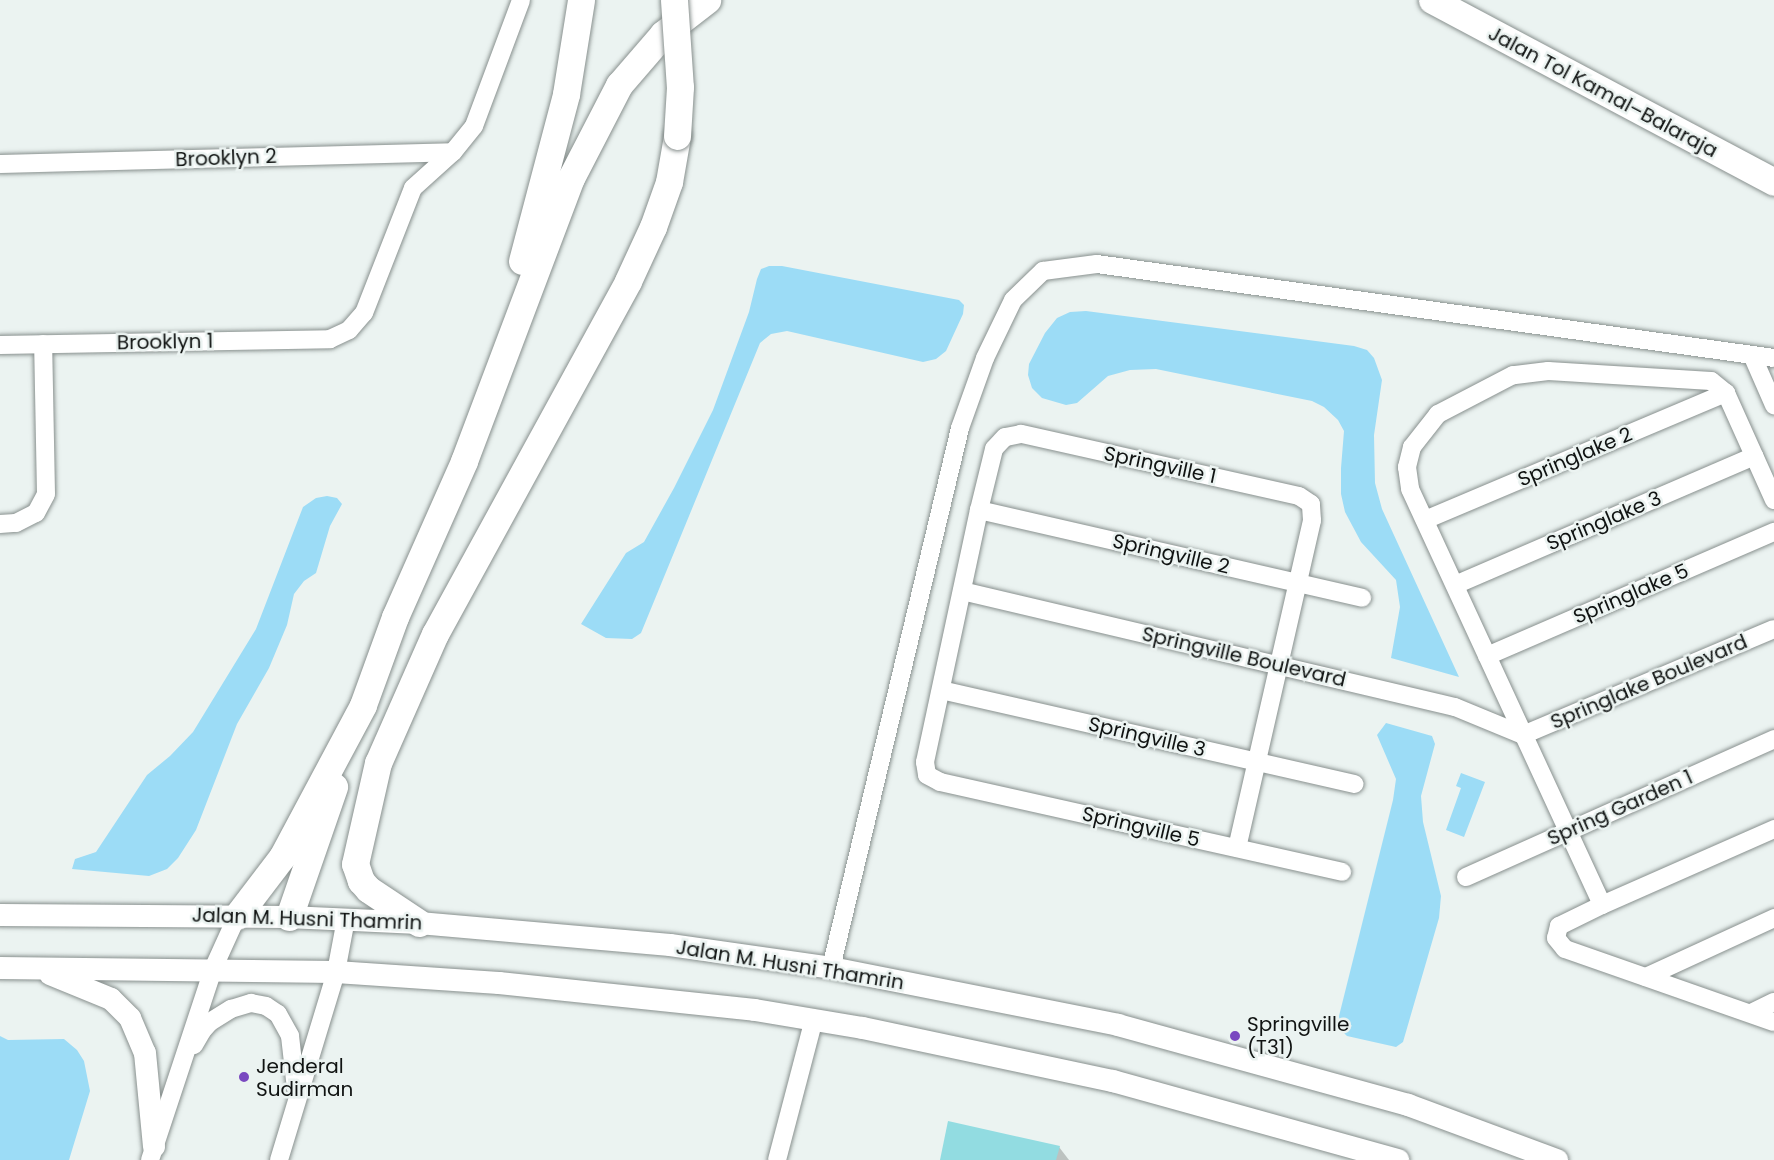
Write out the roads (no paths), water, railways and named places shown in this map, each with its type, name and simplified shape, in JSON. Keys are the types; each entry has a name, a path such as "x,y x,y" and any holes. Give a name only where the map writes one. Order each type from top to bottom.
{"highway":[{"path":"464,461 548,169 574,52 581,0"},
{"path":"419,923 368,889 361,881 355,864 359,837 378,763 407,691 435,634 628,281 653,227 669,182 677,136 680,87 674,0"},
{"path":"289,916 395,617 464,461 571,178 619,85 663,34 707,0"},
{"name":"Jalan Tol Kamal–Balaraja","path":"1432,0 1774,182"},
{"path":"237,916 282,857 363,705"}],"main road":[{"name":"Jalan M. Husni Thamrin","path":"0,915 289,916 419,923 670,945 831,968 1118,1025 1408,1105 1557,1160"},
{"path":"0,968 336,972 629,995 814,1019 1113,1082 1398,1160"},
{"path":"32,968 98,992 122,1007 130,1018 145,1053 152,1154"}],"street":[{"path":"453,152 474,126 521,0"},
{"name":"Brooklyn 2","path":"0,164 453,152"},
{"name":"Brooklyn 1","path":"0,345 330,339 349,330 364,313 413,188 453,152"},
{"path":"831,968 960,428 985,358 1013,300 1043,271 1097,264 1774,358"},
{"path":"0,524 16,523 36,513 46,494 43,344"},
{"path":"1752,355 1774,405"},
{"path":"1602,905 1410,489 1407,467 1412,447 1438,414 1513,375 1548,371 1711,381 1726,393 1774,500"},
{"name":"Springlake 2","path":"1425,520 1726,393"},
{"name":"Springville 1","path":"979,510 994,449 1005,437 1021,434 1299,496 1311,504 1312,520 1298,583"},
{"name":"Springlake 3","path":"1455,585 1754,456"},
{"path":"940,690 979,510"},
{"name":"Springville 2","path":"979,510 1362,598"},
{"name":"Springlake 5","path":"1487,656 1774,532"},
{"path":"1237,848 1298,583"},
{"name":"Springville Boulevard","path":"962,591 1455,707 1523,735"},
{"name":"Springlake Boulevard","path":"1523,735 1774,629"},
{"name":"Springville 3","path":"940,690 1354,784"},
{"name":"Springville 5","path":"940,690 925,762 927,776 940,782 1342,872"},
{"name":"Spring Garden 1","path":"1466,878 1774,739"},
{"path":"1774,829 1559,926 1556,938 1565,949 1774,1022"},
{"path":"152,1154 213,969 237,916"},
{"path":"1646,977 1774,918"},
{"path":"279,1160 336,972 346,919"},
{"path":"1750,1013 1774,1002"},
{"path":"174,1084 202,1031 210,1022 231,1009 259,1004 278,1014 290,1035 295,1066 296,1108"},
{"path":"777,1160 814,1019"}],"water":[{"path":"769,266 782,266 959,300 964,305 963,314 946,351 936,359 923,362 787,331 771,334 760,343 641,633 632,639 606,638 581,624 626,553 644,542 674,488 713,410 749,312 761,269"},
{"path":"1086,311 1354,346 1367,350 1374,358 1382,380 1374,435 1375,483 1382,509 1459,677 1391,658 1400,607 1396,580 1361,542 1345,512 1341,494 1344,431 1338,420 1324,407 1312,401 1156,369 1130,370 1108,376 1077,403 1066,405 1042,398 1032,388 1028,375 1029,364 1045,333 1057,318 1070,312"},
{"path":"327,496 337,498 342,504 330,526 316,573 304,581 294,594 287,625 269,668 237,724 196,830 178,858 167,869 149,876 72,869 75,859 96,852 147,775 170,756 193,732 256,629 303,507 316,498"},
{"path":"1386,723 1432,736 1435,744 1421,796 1423,822 1441,896 1439,918 1403,1042 1396,1047 1347,1036 1340,1029 1339,1016 1393,800 1396,779 1377,735"},
{"path":"1461,773 1485,782 1464,837 1446,830 1461,788 1456,786"},
{"path":"0,1036 8,1040 64,1039 77,1050 84,1061 90,1091 69,1160 0,1160"}],"place":[{"name":"Springville (T31)","path":"1235,1036"},
{"name":"Jenderal Sudirman","path":"244,1077"}]}
